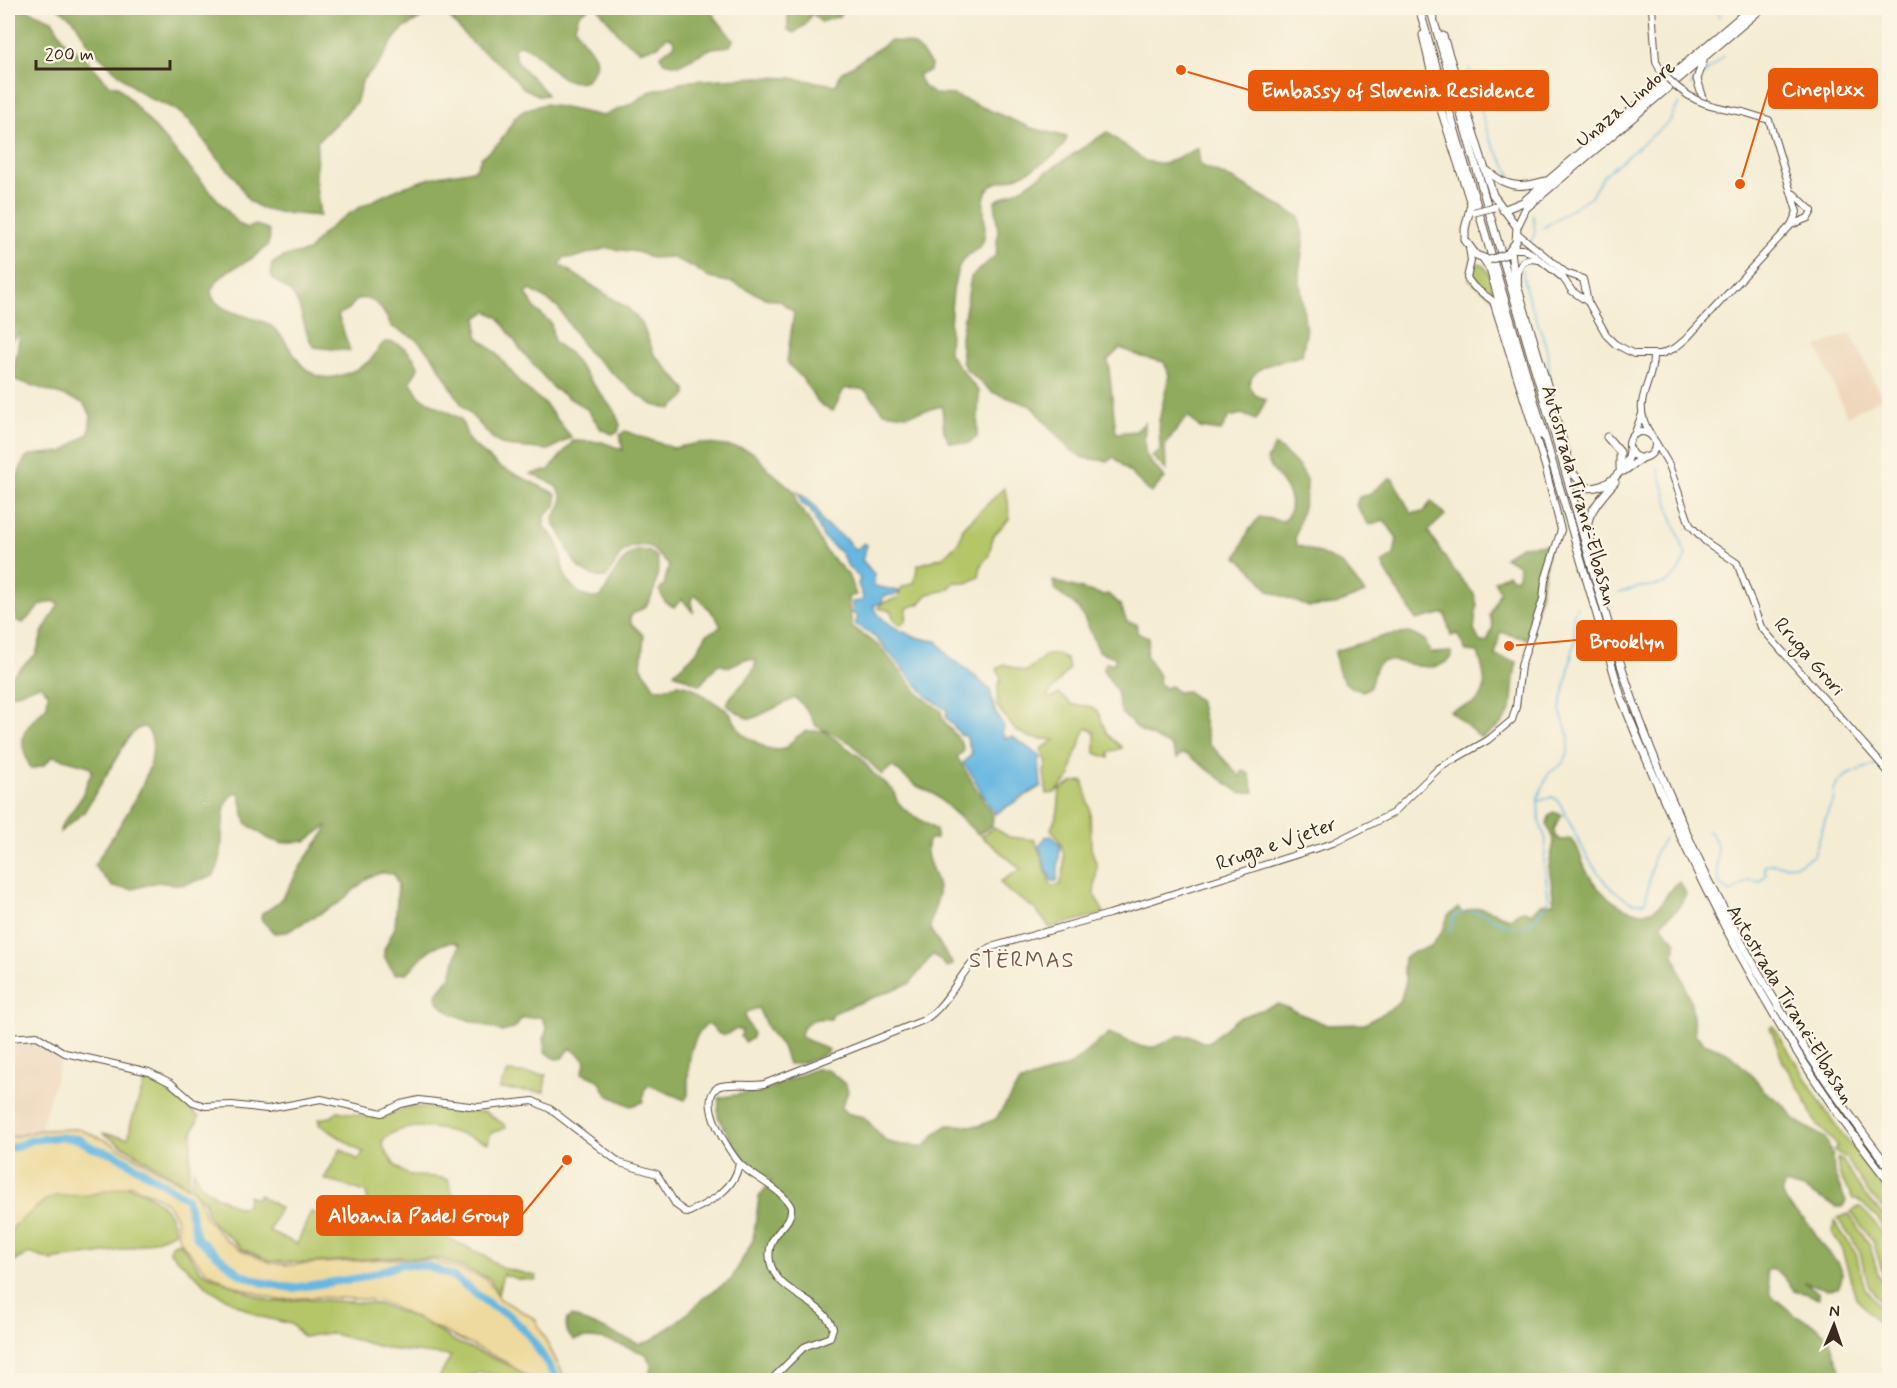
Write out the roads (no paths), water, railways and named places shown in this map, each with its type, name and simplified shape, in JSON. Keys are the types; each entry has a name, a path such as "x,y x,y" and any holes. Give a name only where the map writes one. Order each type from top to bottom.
{"highway":[{"path":"1419,8 1437,97 1471,204 1465,235 1469,248 1485,259 1490,269 1527,396 1557,473"},
{"name":"Autostrada Tiranë-Elbasan","path":"1419,8 1621,697 1651,772 1699,877 1735,948 1788,1039 1858,1144 1890,1183"},
{"path":"1431,8 1444,37 1494,199 1510,215 1517,230 1510,251 1575,480 1585,488 1599,488 1619,471 1628,459 1630,449"},
{"name":"Autostrada Tiranë-Elbasan","path":"1431,8 1507,282 1598,591 1645,732 1721,903 1797,1035 1890,1168"},
{"name":"Unaza Lindore","path":"1503,210 1519,205 1751,8"},
{"name":"Unaza Lindore","path":"1517,230 1526,208 1762,8"},
{"path":"1703,98 1698,89 1698,71 1707,59 1743,28 1751,17"},
{"path":"1483,167 1509,185 1526,187 1548,180"},
{"path":"1469,219 1475,212 1494,207 1503,210"},
{"path":"1485,259 1510,251"},
{"path":"1547,385 1562,463"},
{"path":"1607,437 1620,452 1619,471"},
{"path":"1598,591 1598,571 1587,528 1589,513 1630,465 1644,457"}],"main road":[{"path":"1652,8 1659,68 1680,92 1692,100 1769,120 1797,211 1803,219"},
{"path":"1791,192 1811,207 1812,213 1791,225"},
{"path":"1517,230 1561,269 1583,279 1588,302 1607,336 1617,346 1634,354 1653,356 1679,345 1791,225 1800,205 1806,204"},
{"name":"Rruga e Vjeter","path":"739,1162 713,1117 710,1104 712,1094 721,1086 758,1085 930,1017 945,1003 979,957 991,947 1109,914 1334,843 1393,813 1439,768 1488,740 1512,720 1516,707 1521,666 1543,599 1545,580 1560,536 1560,524 1493,301 1469,283 1467,274 1470,266 1469,248"},
{"path":"1510,251 1528,251 1568,285 1570,290 1588,302"},
{"path":"1470,266 1485,259"},
{"path":"1518,285 1517,271 1522,262 1528,259 1541,261"},
{"path":"1568,285 1575,276"},
{"path":"1577,293 1584,289"},
{"path":"1653,356 1653,368 1641,398 1642,410 1630,449 1635,456 1661,458 1668,463"},
{"name":"Rruga Grori","path":"1642,410 1653,438 1668,463 1690,525 1706,542 1737,563 1761,627 1888,772"},
{"path":"1634,435 1640,432 1653,438 1653,452 1644,457"},
{"path":"8,1038 37,1036 65,1053 149,1072 171,1083 193,1102 206,1106 232,1105 267,1109 321,1099 382,1113 401,1104 418,1100 478,1107 533,1101 550,1109 620,1163 657,1174 676,1205 687,1212 718,1197 735,1175 739,1162 789,1203 792,1211 788,1221 772,1240 770,1255 773,1270 779,1281 800,1294 831,1322 833,1334 804,1347 771,1380"}],"water":[{"path":"798,492 815,506 823,523 846,539 855,551 864,543 867,545 862,560 874,574 874,586 899,591 898,594 884,596 881,603 873,606 884,620 910,635 937,641 949,657 990,690 995,712 1004,727 1002,733 1005,738 1013,737 1041,757 1039,761 1041,786 995,814 963,763 972,754 966,736 961,735 946,717 947,710 928,697 875,637 855,624 858,617 853,613 852,602 862,601 863,597 858,584 860,578 849,568 841,553 823,537 810,508 802,504"},
{"path":"1052,836 1060,845 1057,881 1052,881 1039,846 1045,837"}],"waterway":[{"path":"1717,8 1719,17"},
{"path":"1701,77 1724,56"},
{"path":"1469,68 1489,138 1514,180"},
{"path":"1691,86 1694,82"},
{"path":"1543,228 1591,196 1604,175 1669,122 1679,103"},
{"path":"1531,242 1535,232 1533,214"},
{"path":"1523,270 1524,283 1547,351 1548,376"},
{"path":"1619,593 1667,582 1680,569 1686,555 1671,515 1658,467"},
{"path":"1469,912 1484,914 1508,926 1523,927 1531,922 1549,900 1544,863 1546,840 1539,820 1538,797 1549,773 1562,764 1568,753 1569,737 1560,710 1575,640 1573,616 1577,606"},
{"path":"1882,762 1890,758"},
{"path":"1708,831 1716,842 1720,885 1731,893 1749,880 1760,882 1766,874 1764,867 1767,864 1796,865 1814,855 1828,811 1834,800 1836,785 1848,775 1878,764"},
{"path":"1538,801 1552,797 1558,800 1596,870 1606,883 1632,903 1645,903 1654,856 1664,838"},
{"path":"1450,933 1454,916 1464,912"},
{"path":"8,1149 32,1140 58,1137 78,1139 93,1148 115,1154 187,1198 197,1238 240,1274 261,1282 292,1288 360,1278 402,1264 428,1266 454,1277 493,1307 509,1315 528,1334 558,1380"}],"place":[{"name":"Embassy of Slovenia Residence","path":"1181,70"},
{"name":"Cineplexx","path":"1740,184"},
{"name":"Brooklyn","path":"1509,646"},
{"name":"Albania Padel Group","path":"567,1160"}],"district":[{"name":"STËRMAS","path":"1022,959"}]}
